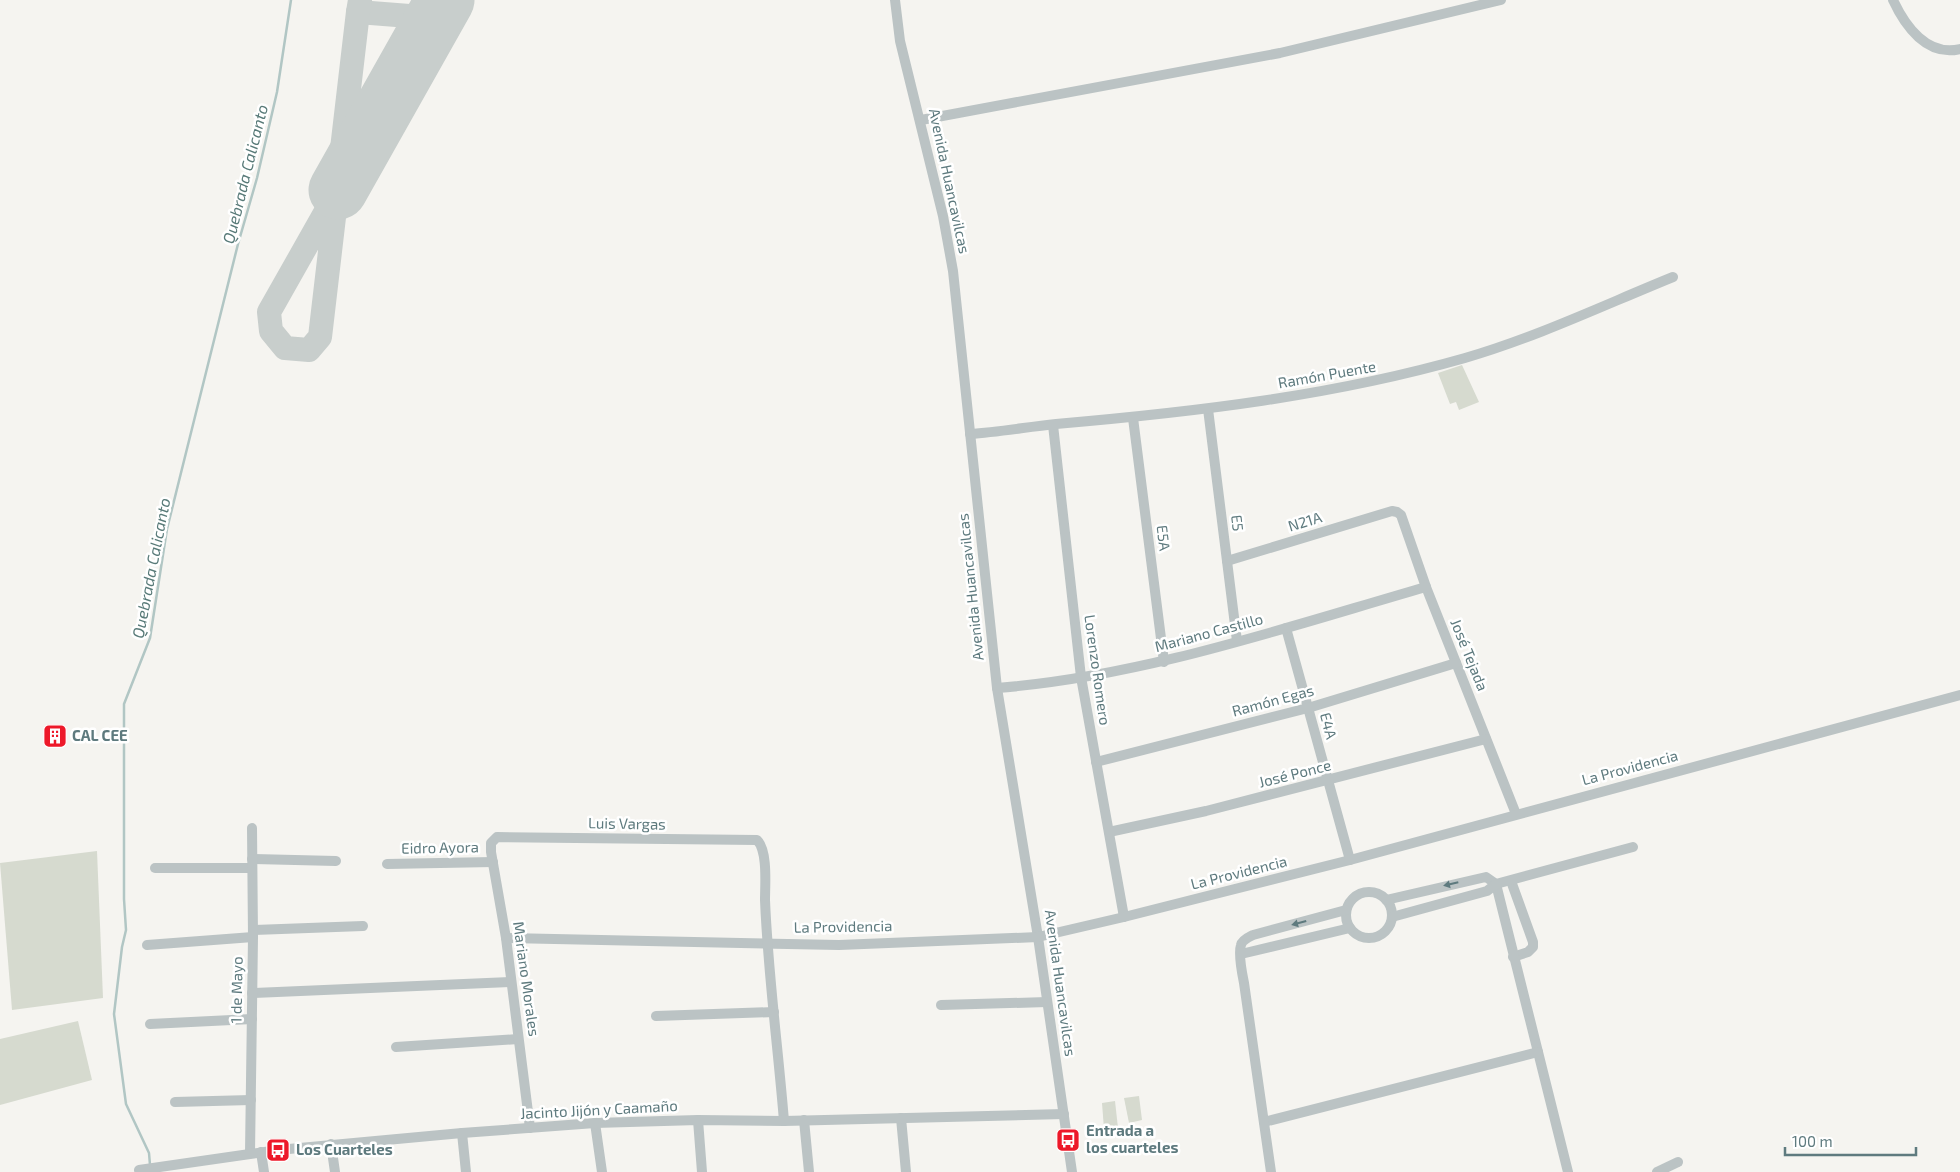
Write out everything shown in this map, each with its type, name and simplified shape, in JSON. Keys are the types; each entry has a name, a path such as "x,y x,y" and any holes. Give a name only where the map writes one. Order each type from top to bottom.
{"street":[{"name":"Avenida Huancavilcas","path":"895,0 900,41 921,120 943,216 953,271 996,688 1038,936 1072,1172"},
{"path":"921,120 1280,53 1501,0"},
{"path":"1893,0 1908,28 1931,47 1951,51 1960,49"},
{"name":"Ramón Puente","path":"970,434 1208,409 1301,396 1389,378 1467,357 1536,334 1673,277"},
{"name":"E5","path":"1208,409 1237,641"},
{"name":"E5A","path":"1133,418 1164,662"},
{"name":"Lorenzo Romero","path":"1053,424 1081,677 1124,917"},
{"name":"N21A","path":"1227,561 1392,512"},
{"name":"José Tejada","path":"1392,512 1397,512 1401,515 1426,587 1516,814"},
{"name":"Mariano Castillo","path":"996,688 1081,677 1164,662 1426,587"},
{"name":"E4A","path":"1286,628 1350,860"},
{"name":"Ramón Egas","path":"1096,762 1308,708 1456,662"},
{"name":"La Providencia","path":"506,938 839,945 1038,936 1124,917 1350,860 1960,695"},
{"name":"José Ponce","path":"1109,832 1206,811 1328,781 1486,739"},
{"name":"1 de Mayo","path":"250,1153 253,934 252,828"},
{"name":"Luis Vargas","path":"496,837 757,840 761,845 764,858 767,943"},
{"name":"Mariano Morales","path":"496,837 491,843 493,862 506,938 530,1128"},
{"path":"1392,917 1487,891 1496,884 1633,847"},
{"path":"155,868 336,861"},
{"name":"Eidro Ayora","path":"387,864 493,862"},
{"path":"1386,900 1486,877 1496,884 1568,1172"},
{"path":"1511,881 1533,942 1533,947 1528,952 1513,957"},
{"path":"1372,892 1380,894 1386,900 1391,908 1392,917 1389,926 1383,933 1375,937 1366,938 1357,935 1350,928 1346,920 1346,910 1349,902 1355,896 1372,892"},
{"path":"1271,1172 1240,964 1240,946 1245,939 1253,935 1346,910"},
{"path":"147,945 253,934 363,926"},
{"path":"1241,954 1350,928"},
{"path":"767,943 784,1121"},
{"path":"252,994 511,982"},
{"path":"941,1005 1047,1002"},
{"path":"656,1016 774,1012"},
{"path":"150,1024 252,1019"},
{"path":"396,1047 518,1039"},
{"path":"1264,1122 1538,1052"},
{"path":"175,1102 251,1100"},
{"name":"Jacinto Jijón y Caamaño","path":"144,1170 250,1153 331,1144 595,1123 698,1120 784,1121 1064,1114"},
{"path":"901,1118 906,1172"},
{"path":"698,1120 702,1172"},
{"path":"804,1120 808,1172"},
{"path":"595,1123 602,1172"},
{"path":"462,1133 466,1172"},
{"path":"331,1144 335,1172"},
{"path":"261,1152 264,1172"},
{"path":"1657,1172 1678,1162"}],"shaded area":[{"path":"1462,365 1479,402 1459,410 1456,402 1450,404 1438,373"},
{"path":"97,851 103,998 12,1010 0,863"},
{"path":"78,1021 92,1080 0,1105 0,1039"},
{"path":"1139,1096 1142,1120 1129,1123 1124,1098"},
{"path":"1115,1101 1118,1128 1104,1129 1102,1103"}],"waterway":[{"name":"Quebrada Calicanto","path":"150,1165 149,1153 126,1104 114,1014 122,947 126,930 124,899 124,704 150,638 167,529 238,244 257,178 277,92 291,0"}],"taxiway":[{"path":"338,190 269,312 271,331 285,348 309,350 320,337 358,12 360,0"},
{"path":"358,12 435,18"}],"runway":[{"path":"338,190 445,0"}],"place":[{"name":"CAL CEE","path":"55,736"},
{"name":"Entrada a los cuarteles","path":"1068,1140"},
{"name":"Los Cuarteles","path":"278,1150"}]}
